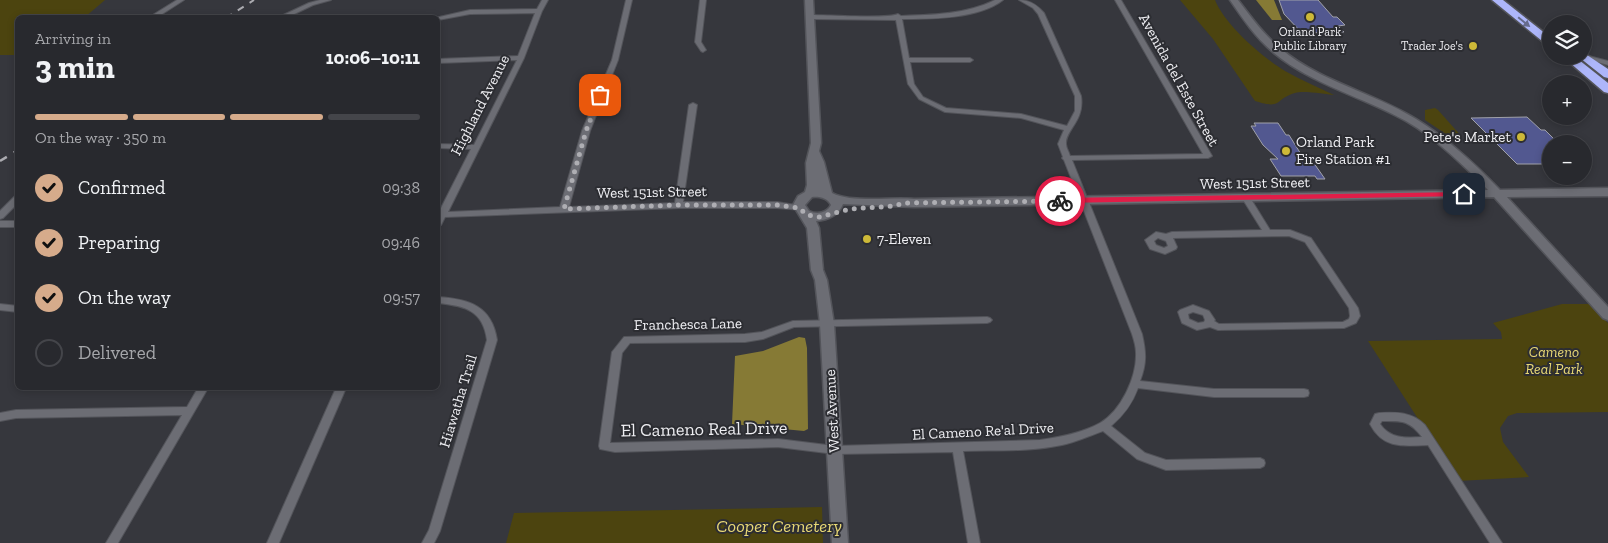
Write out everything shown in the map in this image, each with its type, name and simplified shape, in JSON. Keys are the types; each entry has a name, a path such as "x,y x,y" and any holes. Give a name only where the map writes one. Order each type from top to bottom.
{"highway":[{"path":"1497,0 1542,36"},
{"path":"1513,0 1542,23"},
{"path":"1592,62 1608,74"},
{"path":"1578,65 1608,89"}],"street":[{"path":"156,15 181,0"},
{"path":"286,15 310,2 328,0"},
{"name":"Highland Avenue","path":"440,215 521,58 539,10 546,0"},
{"path":"564,209 586,131 615,60 629,0"},
{"path":"703,0 698,42 703,50"},
{"name":"West Avenue","path":"809,0 816,143 811,163 813,185 804,204 813,228 817,270 821,280 827,324 840,543"},
{"path":"810,17 964,14 987,7 1000,0"},
{"name":"El Cameno Re'al Drive","path":"835,450 1040,444 1080,436 1104,426 1118,414 1136,384 1140,368 1137,334 1062,144 1063,136 1069,129 1081,106 1040,13 1035,7 1022,0"},
{"name":"Avenida del Este Street","path":"1066,158 1208,156 1118,0"},
{"path":"1234,0 1262,37 1286,58 1316,75 1398,112 1427,130 1459,155 1498,194 1608,315"},
{"path":"440,18 470,12 539,10"},
{"path":"898,16 911,84 915,92 931,104 945,110 959,112 1021,116 1069,129"},
{"path":"440,61 521,58"},
{"path":"1592,58 1608,63"},
{"path":"906,60 970,60"},
{"path":"679,205 693,105"},
{"path":"440,146 476,147"},
{"name":"West Avenue","path":"814,151 819,162 823,184 830,205 821,228 824,270 821,280"},
{"name":"West 151st Street","path":"830,205 895,206 903,203 1608,192"},
{"path":"1246,198 1268,233"},
{"path":"0,216 15,201"},
{"path":"804,204 830,205"},
{"path":"804,204 830,205"},
{"name":"West 151st Street","path":"440,217 564,209 679,205 804,204"},
{"path":"0,224 15,224"},
{"path":"1167,237 1172,234 1290,233 1308,240 1353,308 1355,316 1353,321 1344,325 1218,327 1209,323"},
{"name":"Hiawatha Trail","path":"428,543 434,531 492,340 491,326 483,315 470,306 457,301 440,300"},
{"path":"0,308 15,309"},
{"name":"Franchesca Lane","path":"604,446 617,352 627,340 745,338 763,335 793,324 987,320"},
{"path":"1136,384 1214,393 1304,393"},
{"path":"112,543 202,390"},
{"path":"273,543 339,390"},
{"path":"0,417 16,414 190,411"},
{"path":"1430,441 1395,442 1385,438 1375,424 1379,418 1405,416 1417,422 1430,441 1496,543"},
{"path":"1104,426 1141,456 1166,465 1260,463"},
{"name":"El Cameno Real Drive","path":"604,446 615,448 778,443 835,450"},
{"path":"957,447 974,543"}],"green space":[{"path":"0,0 105,0 87,15 15,15 15,55 0,55"},
{"path":"1180,0 1215,0 1235,30 1266,58 1285,71 1334,95 1299,92 1288,95 1274,104 1255,101 1213,39"},
{"path":"1435,108 1462,137 1449,136 1425,120 1425,110"},
{"name":"Cameno Real Park","path":"1562,304 1590,304 1608,323 1608,412 1517,413 1508,416 1500,428 1503,442 1529,477 1458,481 1368,341 1502,339 1501,332 1493,323"},
{"name":"Cooper Cemetery","path":"822,507 823,543 506,543 514,513"}],"shaded area":[{"path":"1256,0 1274,0 1282,20 1272,20"},
{"path":"799,337 805,338 807,348 808,429 804,431 732,424 735,356 763,351"}],"building":[{"name":"Orland Park Public Library","path":"1279,0 1318,0 1333,17 1337,17 1345,25 1338,26 1344,32 1302,33 1284,14"},
{"name":"Pete's Market","path":"1527,117 1541,130 1545,130 1550,135 1542,135 1542,164 1517,164 1471,118"},
{"name":"Orland Park Fire Station #1","path":"1254,123 1278,123 1286,135 1289,135 1304,159 1311,159 1325,179 1317,179 1315,176 1281,176 1270,159 1278,159 1263,145 1251,126 1256,126"}],"railway":[{"path":"231,15 254,0"},
{"path":"0,161 15,152"}],"way so far":[{"path":"600,95 586,131 564,209 679,205 777,205 799,208 807,215 819,217 850,209 895,206 903,203 1060,201"}],"place":[{"name":"Orland Park Public Library","path":"1310,17"},
{"name":"Trader Joe's","path":"1473,46"},
{"name":"Pete's Market","path":"1521,137"},
{"name":"Orland Park Fire Station #1","path":"1286,151"},
{"name":"7-Eleven","path":"867,239"}],"route":[{"path":"1060,201 1464,194"}]}
